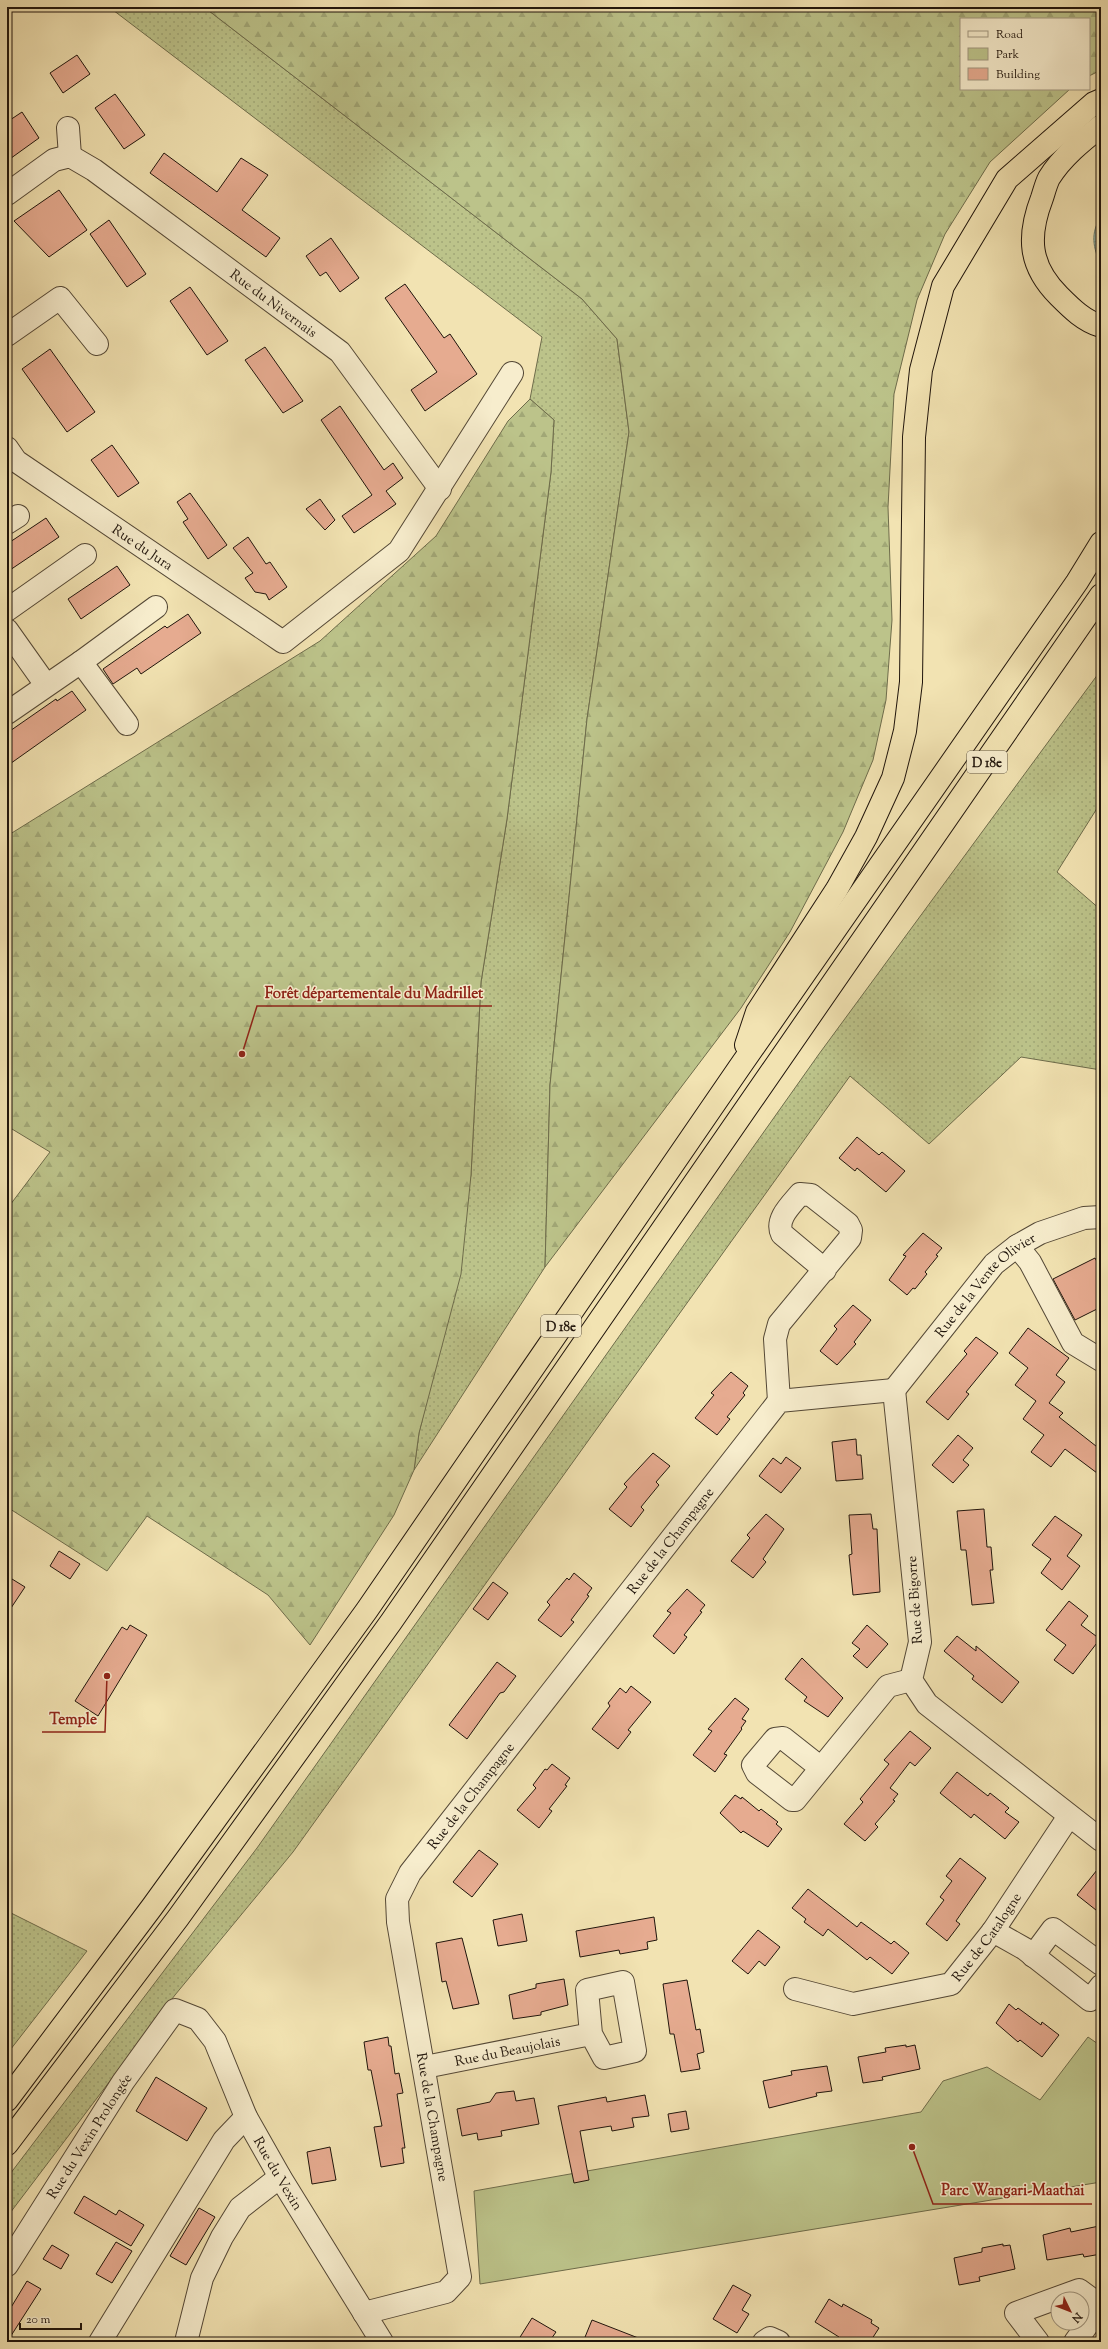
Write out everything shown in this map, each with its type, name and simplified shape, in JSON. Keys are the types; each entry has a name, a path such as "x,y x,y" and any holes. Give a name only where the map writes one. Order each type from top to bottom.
{"highway":[{"path":"739,1068 757,1012 837,889 866,838 893,778 902,744 911,682 916,422 921,370 943,286 1007,179 1094,103 1101,100"},
{"path":"1101,126 1062,161 1049,179 1037,210 1032,240 1037,265 1046,283 1078,315 1101,326"},
{"name":"D 18e","path":"7,2100 157,1900 366,1610 739,1068 1077,582 1101,543"},
{"name":"D 18e","path":"7,2144 173,1925 391,1622 1078,632 1101,595"},
{"path":"1078,632 1101,612"}],"street":[{"path":"7,194 54,160 70,156 68,128"},
{"name":"Rue du Nivernais","path":"70,156 94,170 340,352 440,489"},
{"path":"7,335 60,298 97,344"},
{"path":"440,489 512,373"},
{"name":"Rue du Jura","path":"10,459 283,642 399,551 440,489"},
{"path":"7,610 86,555"},
{"path":"7,713 81,662 156,607"},
{"path":"7,630 46,685"},
{"path":"81,662 127,724"},
{"name":"Rue de la Vente Olivier","path":"894,1390 994,1264 1017,1246 1040,1234 1084,1218 1101,1217"},
{"path":"1017,1246 1030,1262 1073,1343 1101,1360"},
{"path":"825,1270 780,1324 775,1339 779,1401 894,1390"},
{"name":"Rue de Bigorre","path":"894,1390 920,1642 911,1680"},
{"name":"Rue de la Champagne","path":"364,2313 446,2292 460,2277 425,2067 398,1922 397,1899 410,1873 779,1401"},
{"path":"821,1768 888,1686 911,1680 927,1704 1101,1840"},
{"name":"Rue de Catalogne","path":"794,1989 853,2004 951,1984 993,1931 1069,1816"},
{"path":"1033,1956 1054,1929 1101,1964"},
{"path":"993,1931 1033,1956 1090,2000 1101,1986"},
{"name":"Rue du Vexin","path":"175,2010 198,2019 215,2042 246,2118 280,2177 382,2342"},
{"name":"Rue du Vexin Prolongée","path":"7,2265 123,2082 175,2010"},
{"name":"Rue du Beaujolais","path":"425,2067 591,2034"},
{"path":"100,2342 224,2140 246,2118"},
{"path":"186,2342 202,2278 222,2237 240,2208 280,2177"},
{"path":"1038,2342 1016,2312 1079,2290 1101,2306 1075,2342"},
{"path":"764,2342 770,2338 778,2342"}],"green space":[{"path":"109,7 204,7 582,299 617,339 629,432 587,719 550,1085 545,1267 414,1470 419,1433 432,1379 471,1175 481,982 507,819 551,472 554,420 530,399 542,337"},
{"path":"204,7 1101,7 1101,70 1090,76 1090,18 960,18 960,90 1069,90 990,162 945,234 917,300 894,394 888,507 892,620 886,700 873,760 843,832 790,932 741,1008 545,1267 550,1085 587,719 629,432 617,339 582,299"},
{"path":"530,399 554,420 551,472 507,819 481,982 471,1175 461,1274 419,1433 414,1470 394,1515 310,1645 268,1595 147,1516 107,1571 7,1507 7,1209 50,1152 7,1126 7,836 320,641 436,536 508,421"},
{"path":"1101,670 1101,802 1057,872 1101,910 1101,1070 1021,1057 929,1144 850,1076 293,1852 175,1995 7,2217 7,2178 257,1848 819,1054"},
{"path":"7,1911 87,1951 7,2054"},
{"path":"1088,2037 1101,2046 1101,2182 480,2284 474,2191 921,2112 943,2081 987,2067 1040,2100"}],"water":[{"path":"1101,217 1101,265 1096,253 1094,235 1095,229"}],"building":[{"path":"77,55 90,74 63,93 50,73"},
{"path":"115,94 145,135 124,149 95,108"},
{"path":"22,112 39,138 7,161 7,122"},
{"path":"164,153 217,192 241,158 268,175 242,210 280,238 266,257 150,173"},
{"path":"59,190 87,230 49,257 14,221"},
{"path":"109,220 146,274 127,287 90,234"},
{"path":"331,238 359,278 340,292 326,272 320,276 306,256"},
{"path":"405,284 444,338 450,334 477,374 425,411 411,390 437,372 385,298"},
{"path":"190,287 228,341 207,355 170,301"},
{"path":"265,347 303,401 283,413 245,360"},
{"path":"50,349 95,412 67,432 22,369"},
{"path":"340,406 384,470 393,463 403,478 386,491 396,504 354,533 342,516 372,495 321,420"},
{"path":"112,445 139,483 118,497 91,460"},
{"path":"190,493 227,545 208,559 183,522 188,519 177,502"},
{"path":"320,499 335,520 325,530 306,509"},
{"path":"46,518 59,537 7,572 7,544"},
{"path":"248,537 266,564 270,562 287,587 269,600 266,594 255,592 245,578 253,573 233,548"},
{"path":"117,566 130,585 81,619 68,599"},
{"path":"188,614 201,633 141,674 137,668 113,684 103,669 165,626 167,628"},
{"path":"72,691 86,710 7,766 7,733 56,699 57,701"},
{"path":"857,1137 879,1155 882,1152 905,1171 886,1192 857,1168 855,1171 839,1158"},
{"path":"923,1233 942,1248 936,1255 938,1256 925,1272 927,1274 915,1289 913,1288 907,1295 889,1280 906,1256 903,1255"},
{"path":"1095,1258 1101,1269 1101,1307 1075,1320 1053,1279"},
{"path":"853,1305 871,1320 854,1342 856,1344 837,1365 820,1351 837,1329 834,1326"},
{"path":"1028,1328 1069,1358 1056,1375 1065,1382 1049,1403 1063,1413 1059,1417 1101,1450 1101,1476 1065,1449 1051,1467 1031,1452 1044,1435 1023,1419 1036,1401 1015,1385 1028,1368 1009,1353"},
{"path":"976,1337 998,1353 966,1392 969,1394 948,1420 926,1402 967,1354 964,1351"},
{"path":"731,1372 748,1386 743,1393 745,1395 727,1417 730,1419 717,1435 695,1418 714,1395 711,1393"},
{"path":"958,1435 973,1448 963,1460 969,1465 953,1483 932,1465"},
{"path":"856,1439 857,1455 861,1455 863,1479 836,1481 832,1442"},
{"path":"653,1453 670,1466 656,1482 659,1485 641,1507 644,1510 631,1527 609,1509 627,1487 624,1484"},
{"path":"786,1457 801,1468 781,1493 759,1476 773,1458 781,1464"},
{"path":"984,1509 987,1547 991,1547 993,1570 990,1570 994,1603 972,1605 966,1550 961,1550 957,1511"},
{"path":"766,1514 784,1529 763,1559 766,1562 753,1578 731,1561 750,1538 747,1535"},
{"path":"871,1514 873,1529 877,1529 880,1592 853,1595 849,1555 852,1554 849,1515"},
{"path":"1055,1516 1082,1535 1067,1556 1080,1566 1062,1590 1041,1573 1051,1559 1032,1545"},
{"path":"59,1551 80,1564 70,1579 50,1566"},
{"path":"574,1573 592,1588 587,1595 589,1596 571,1620 574,1622 561,1637 538,1620 550,1605 547,1602 567,1578 569,1580"},
{"path":"12,1579 25,1587 7,1614 7,1587"},
{"path":"493,1582 508,1593 488,1620 473,1609"},
{"path":"687,1589 705,1605 700,1611 702,1612 684,1635 687,1637 674,1654 653,1636 671,1613 667,1611"},
{"path":"1069,1601 1088,1616 1081,1625 1100,1639 1073,1674 1054,1660 1066,1645 1046,1630"},
{"path":"130,1625 147,1635 98,1716 75,1701 122,1627 127,1630"},
{"path":"867,1625 888,1644 867,1668 853,1656 860,1649 852,1643"},
{"path":"957,1636 976,1651 976,1646 1019,1682 1002,1703 972,1679 974,1676 944,1651"},
{"path":"802,1658 843,1698 828,1717 804,1701 807,1697 785,1679"},
{"path":"497,1662 516,1676 504,1692 500,1693 467,1739 449,1725"},
{"path":"631,1686 651,1702 628,1730 631,1732 618,1749 592,1729 610,1706 608,1703 620,1688 626,1693"},
{"path":"735,1698 749,1709 742,1719 746,1721 724,1754 727,1755 715,1772 693,1755 712,1731 708,1729"},
{"path":"910,1731 931,1748 915,1766 910,1762 890,1788 898,1794 893,1800 895,1801 875,1824 878,1827 865,1841 844,1824 863,1802 860,1799 889,1764 884,1760"},
{"path":"552,1764 570,1778 565,1785 567,1786 549,1809 552,1811 539,1828 517,1810 536,1788 533,1785 545,1769 547,1770"},
{"path":"957,1772 988,1796 990,1793 1009,1808 1005,1812 1019,1822 1005,1839 974,1814 971,1818 940,1793"},
{"path":"735,1795 741,1799 742,1797 759,1811 761,1809 778,1822 776,1824 782,1829 768,1847 743,1831 741,1833 720,1813"},
{"path":"479,1850 498,1864 472,1897 453,1882"},
{"path":"960,1858 986,1878 956,1921 960,1924 947,1941 926,1924 944,1900 940,1897 952,1881 946,1876"},
{"path":"1101,1865 1101,1914 1077,1895"},
{"path":"808,1889 857,1927 861,1922 891,1944 894,1941 909,1953 892,1974 870,1957 867,1960 828,1929 823,1936 804,1922 806,1919 792,1908"},
{"path":"522,1914 527,1941 498,1946 493,1920"},
{"path":"654,1917 657,1940 647,1942 648,1949 620,1954 619,1950 580,1957 576,1931"},
{"path":"758,1930 780,1947 765,1966 759,1961 748,1974 732,1961"},
{"path":"462,1938 479,2004 453,2009 446,1981 442,1982 436,1943"},
{"path":"564,1979 568,2005 541,2012 541,2015 513,2019 509,1995 536,1988 536,1984"},
{"path":"687,1980 696,2030 700,2029 704,2052 697,2054 700,2069 681,2072 674,2034 670,2034 663,1984"},
{"path":"1009,2004 1016,2010 1018,2008 1041,2025 1042,2022 1059,2035 1042,2057 1020,2040 1018,2042 996,2023"},
{"path":"388,2037 389,2046 391,2046 395,2074 399,2073 403,2093 397,2094 405,2148 402,2148 404,2163 381,2167 374,2127 382,2126 371,2070 368,2070 364,2042"},
{"path":"906,2045 906,2047 915,2045 920,2069 882,2077 883,2080 863,2083 858,2057 886,2052 885,2048"},
{"path":"827,2066 832,2091 816,2093 817,2096 769,2108 763,2081 792,2075 791,2071"},
{"path":"156,2077 207,2108 187,2141 136,2111"},
{"path":"514,2091 516,2101 534,2098 539,2124 501,2131 502,2136 478,2140 477,2133 462,2136 457,2109 490,2102 496,2093"},
{"path":"645,2095 649,2116 632,2118 634,2127 612,2131 611,2126 580,2131 589,2180 574,2183 558,2106 606,2097 607,2102"},
{"path":"686,2111 689,2129 671,2132 668,2114"},
{"path":"330,2147 336,2180 312,2184 307,2152"},
{"path":"84,2196 116,2215 119,2210 144,2225 131,2246 74,2213"},
{"path":"199,2208 215,2217 186,2265 170,2256"},
{"path":"1099,2226 1101,2254 1084,2257 1083,2254 1047,2260 1043,2235 1070,2228 1071,2232"},
{"path":"116,2242 132,2251 112,2283 96,2274"},
{"path":"1003,2244 1003,2246 1010,2245 1015,2269 979,2277 980,2281 959,2285 954,2258 982,2252 982,2248"},
{"path":"52,2245 69,2255 61,2269 43,2259"},
{"path":"27,2281 41,2289 7,2342 7,2314"},
{"path":"733,2285 751,2295 742,2310 749,2314 737,2333 713,2319"},
{"path":"829,2299 842,2307 843,2304 872,2320 871,2323 879,2328 870,2342 836,2342 839,2337 815,2322"},
{"path":"532,2318 556,2332 549,2342 517,2342"},
{"path":"592,2320 646,2341 646,2342 583,2342"}],"place":[{"name":"Forêt départementale du Madrillet","path":"242,1054"},
{"name":"Temple","path":"107,1676"},
{"name":"Parc Wangari-Maathai","path":"912,2147"}]}
